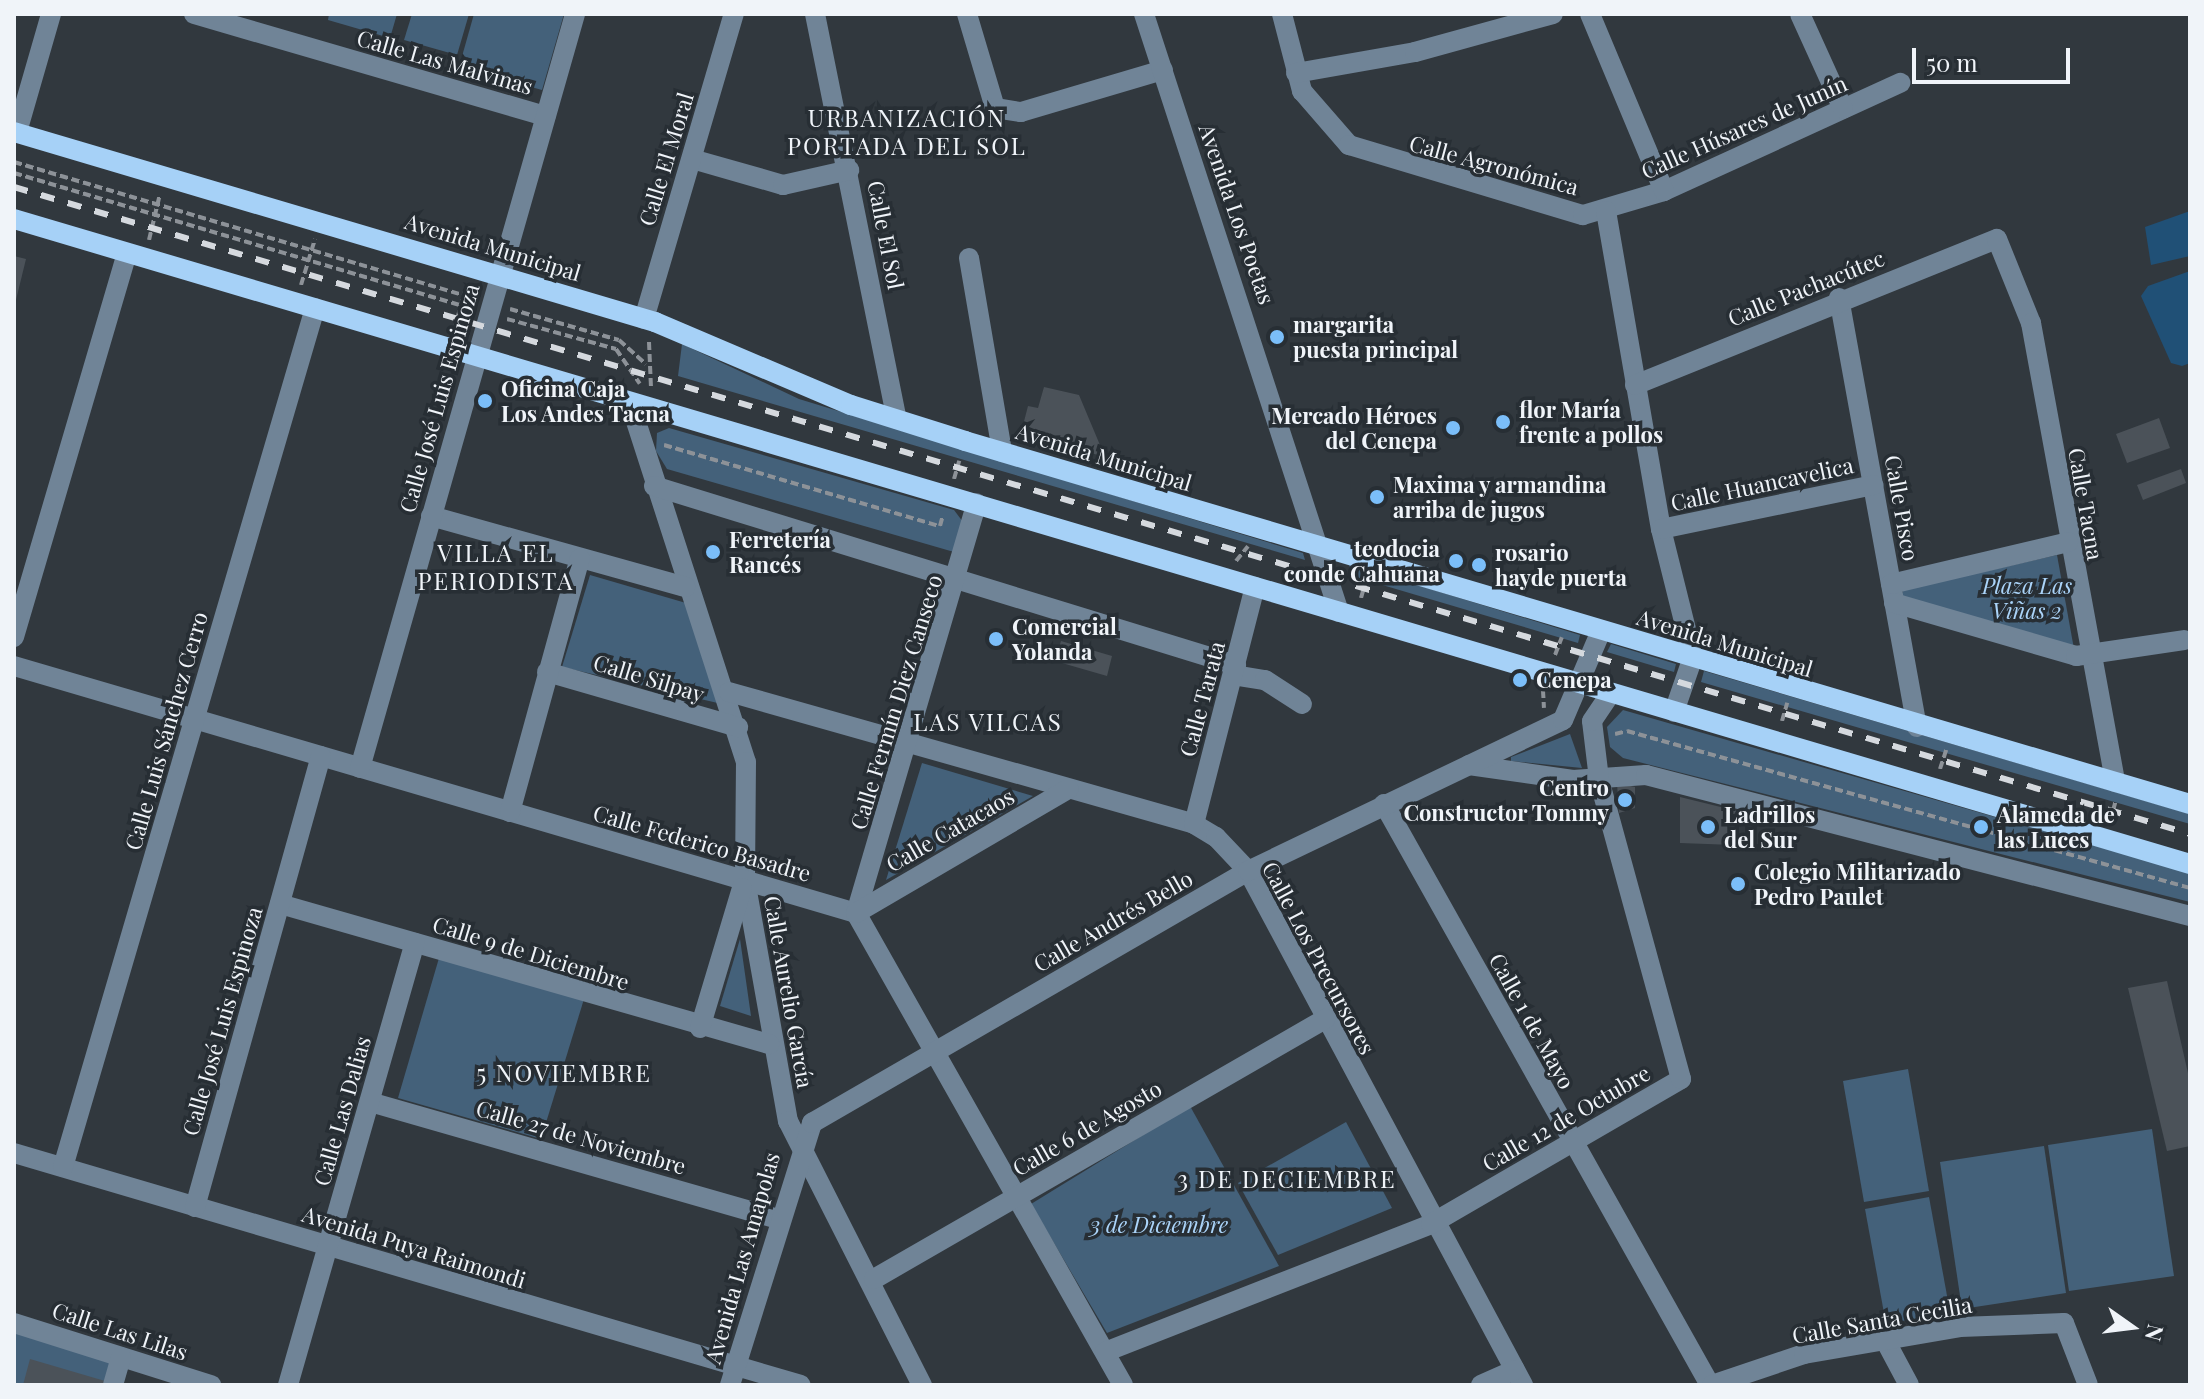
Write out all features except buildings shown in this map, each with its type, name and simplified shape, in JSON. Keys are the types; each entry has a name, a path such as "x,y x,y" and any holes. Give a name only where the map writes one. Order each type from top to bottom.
{"main road":[{"name":"Avenida Municipal","path":"15,132 500,273 649,320 897,419 965,441 1693,657 1917,727 2190,804"},
{"path":"14,219 977,503 1580,686 2190,864"}],"street":[{"path":"15,132 51,14"},
{"name":"Calle Las Malvinas","path":"194,14 545,116"},
{"name":"Calle José Luis Espinoza","path":"360,768 575,14"},
{"name":"Calle El Moral","path":"649,320 734,14"},
{"name":"Calle El Sol","path":"815,14 897,419"},
{"path":"967,14 995,108 1021,112 1163,70"},
{"name":"Avenida Los Poetas","path":"1144,14 1347,615"},
{"name":"Calle Agronómica","path":"1282,14 1296,73 1322,121 1365,154 1583,215 1606,211 1661,529 1693,657"},
{"path":"1296,73 1415,52 1553,14"},
{"path":"1590,14 1664,191"},
{"path":"1800,14 1843,109"},
{"name":"Calle Húsares de Junín","path":"1606,211 1664,191 1900,83"},
{"path":"692,159 783,185 849,170"},
{"name":"Calle Pachacútec","path":"1635,385 1839,298 1997,239"},
{"name":"Calle Tacna","path":"1997,239 2031,323 2068,542 2118,783"},
{"path":"14,637 136,256"},
{"path":"969,258 1002,452"},
{"name":"Calle Pisco","path":"1839,298 1917,727"},
{"name":"Calle Luis Sánchez Cerro","path":"63,1167 195,719 306,305"},
{"name":"Calle Aurelio García","path":"630,403 685,587 729,692 746,762 745,880 769,1044 801,1145 874,1279 922,1385"},
{"name":"Calle Huancavelica","path":"1661,529 1873,485"},
{"path":"654,486 1265,680 1302,704"},
{"name":"Calle Fermín Diez Canseco","path":"856,913 959,584 977,503"},
{"path":"431,516 685,587"},
{"path":"1893,594 2068,542"},
{"path":"510,812 580,558"},
{"name":"Calle Tarata","path":"1194,824 1255,587"},
{"path":"1893,594 2090,655 2184,640"},
{"name":"Calle Andrés Bello","path":"801,1145 812,1123 1248,871 1551,727 1572,711 1601,631"},
{"path":"1674,712 1693,657"},
{"name":"Calle Federico Basadre","path":"14,666 856,913"},
{"name":"Calle Silpay","path":"547,672 738,727"},
{"name":"Calle Los Precursores","path":"729,692 909,746 1194,824 1248,871 1431,1224 1519,1378"},
{"name":"Calle 12 de Octubre","path":"1105,1352 1431,1224 1681,1079 1599,779 1593,738 1596,707 1610,694"},
{"name":"Calle José Luis Espinoza","path":"195,1207 321,756"},
{"path":"1469,765 1599,779 1646,775 2190,916"},
{"name":"Calle Catacaos","path":"856,913 1068,789"},
{"name":"Calle 1 de Mayo","path":"1384,804 1571,1143 1711,1385"},
{"path":"700,1028 745,880"},
{"name":"Calle 9 de Diciembre","path":"280,904 700,1028 769,1044"},
{"path":"856,913 1123,1385"},
{"name":"Calle Las Dalias","path":"288,1385 415,943"},
{"name":"Calle 6 de Agosto","path":"874,1279 1325,1019"},
{"name":"Calle 27 de Noviembre","path":"370,1102 778,1219"},
{"name":"Avenida Las Amapolas","path":"733,1376 801,1145"},
{"name":"Avenida Puya Raimondi","path":"14,1153 328,1246 733,1376 801,1385"},
{"name":"Calle Las Lilas","path":"14,1323 211,1385"},
{"name":"Calle Santa Cecilia","path":"1711,1385 1804,1354 1885,1340 2064,1323 2088,1385"},
{"path":"1885,1340 1909,1385"},
{"path":"113,1385 121,1357"},
{"path":"1481,1385 1519,1378"}],"path":[{"path":"14,162 619,340 646,364"},
{"path":"14,173 461,305"},
{"path":"136,256 155,215 165,176"},
{"path":"306,305 308,260 320,221"},
{"path":"449,347 472,265"},
{"path":"649,320 646,364 666,445 940,526 965,441"},
{"path":"1223,577 1262,529"},
{"path":"1347,615 1371,561"},
{"path":"1551,727 1540,696 1567,621"},
{"path":"1593,738 1627,731 2190,888"},
{"path":"1928,815 1950,736"},
{"path":"2098,863 2118,783"}],"green space":[{"path":"329,14 397,14 390,38 328,20"},
{"path":"412,14 469,14 457,55 404,40"},
{"path":"474,14 564,14 542,90 459,67"},
{"path":"682,344 799,399 1303,553 1305,560 678,376"},
{"path":"669,428 954,510 963,522 954,552 667,469 656,451 657,433"},
{"name":"Plaza Las Viñas 2","path":"2057,555 2074,649 1901,600 1903,590"},
{"path":"1349,564 1580,635 1578,643 1352,576"},
{"path":"590,575 686,603 722,704 562,667"},
{"path":"1611,644 1676,664 1674,672 1607,652"},
{"path":"1704,671 2190,814 2190,824 1701,682"},
{"path":"1623,710 2190,873 2190,902 1623,758 1610,747 1607,727"},
{"path":"1570,734 1582,768 1511,761 1511,757"},
{"path":"922,763 1033,796 886,880"},
{"path":"740,939 751,1016 720,1006"},
{"path":"439,958 584,999 541,1139 398,1098"},
{"path":"1908,1069 1929,1191 1864,1202 1843,1081"},
{"name":"3 de Diciembre","path":"1190,1106 1279,1266 1107,1333 1031,1204"},
{"path":"1346,1122 1392,1208 1278,1255 1238,1183"},
{"path":"2152,1129 2174,1276 2069,1291 2048,1145"},
{"path":"2044,1146 2066,1293 1962,1309 1940,1162"},
{"path":"1929,1197 1950,1312 1886,1324 1865,1209"},
{"path":"14,1332 111,1361 104,1385 14,1385"}],"shaded area":[{"path":"2190,211 2190,256 2151,265 2145,227"},
{"path":"2190,271 2190,363 2182,366 2171,363 2141,296 2148,286"}],"railway":[{"path":"14,187 2190,834"}],"place":[{"name":"margarita puesta principal","path":"1277,337"},
{"name":"Oficina Caja Los Andes Tacna","path":"485,401"},
{"name":"flor María frente a pollos","path":"1503,422"},
{"name":"Mercado Héroes del Cenepa","path":"1453,428"},
{"name":"Maxima y armandina arriba de jugos","path":"1377,497"},
{"name":"Ferretería Rancés","path":"713,552"},
{"name":"teodocia conde Cahuana","path":"1456,561"},
{"name":"rosario hayde puerta","path":"1479,565"},
{"name":"Comercial Yolanda","path":"996,639"},
{"name":"Cenepa","path":"1520,680"},
{"name":"Centro Constructor Tommy","path":"1625,800"},
{"name":"Ladrillos del Sur","path":"1708,827"},
{"name":"Alameda de las Luces","path":"1981,827"},
{"name":"Colegio Militarizado Pedro Paulet","path":"1738,884"}],"district":[{"name":"URBANIZACIÓN PORTADA DEL SOL","path":"907,132"},
{"name":"VILLA EL PERIODISTA","path":"496,567"},
{"name":"LAS VILCAS","path":"988,722"},
{"name":"5 NOVIEMBRE","path":"564,1073"},
{"name":"3 DE DECIEMBRE","path":"1287,1179"}]}
